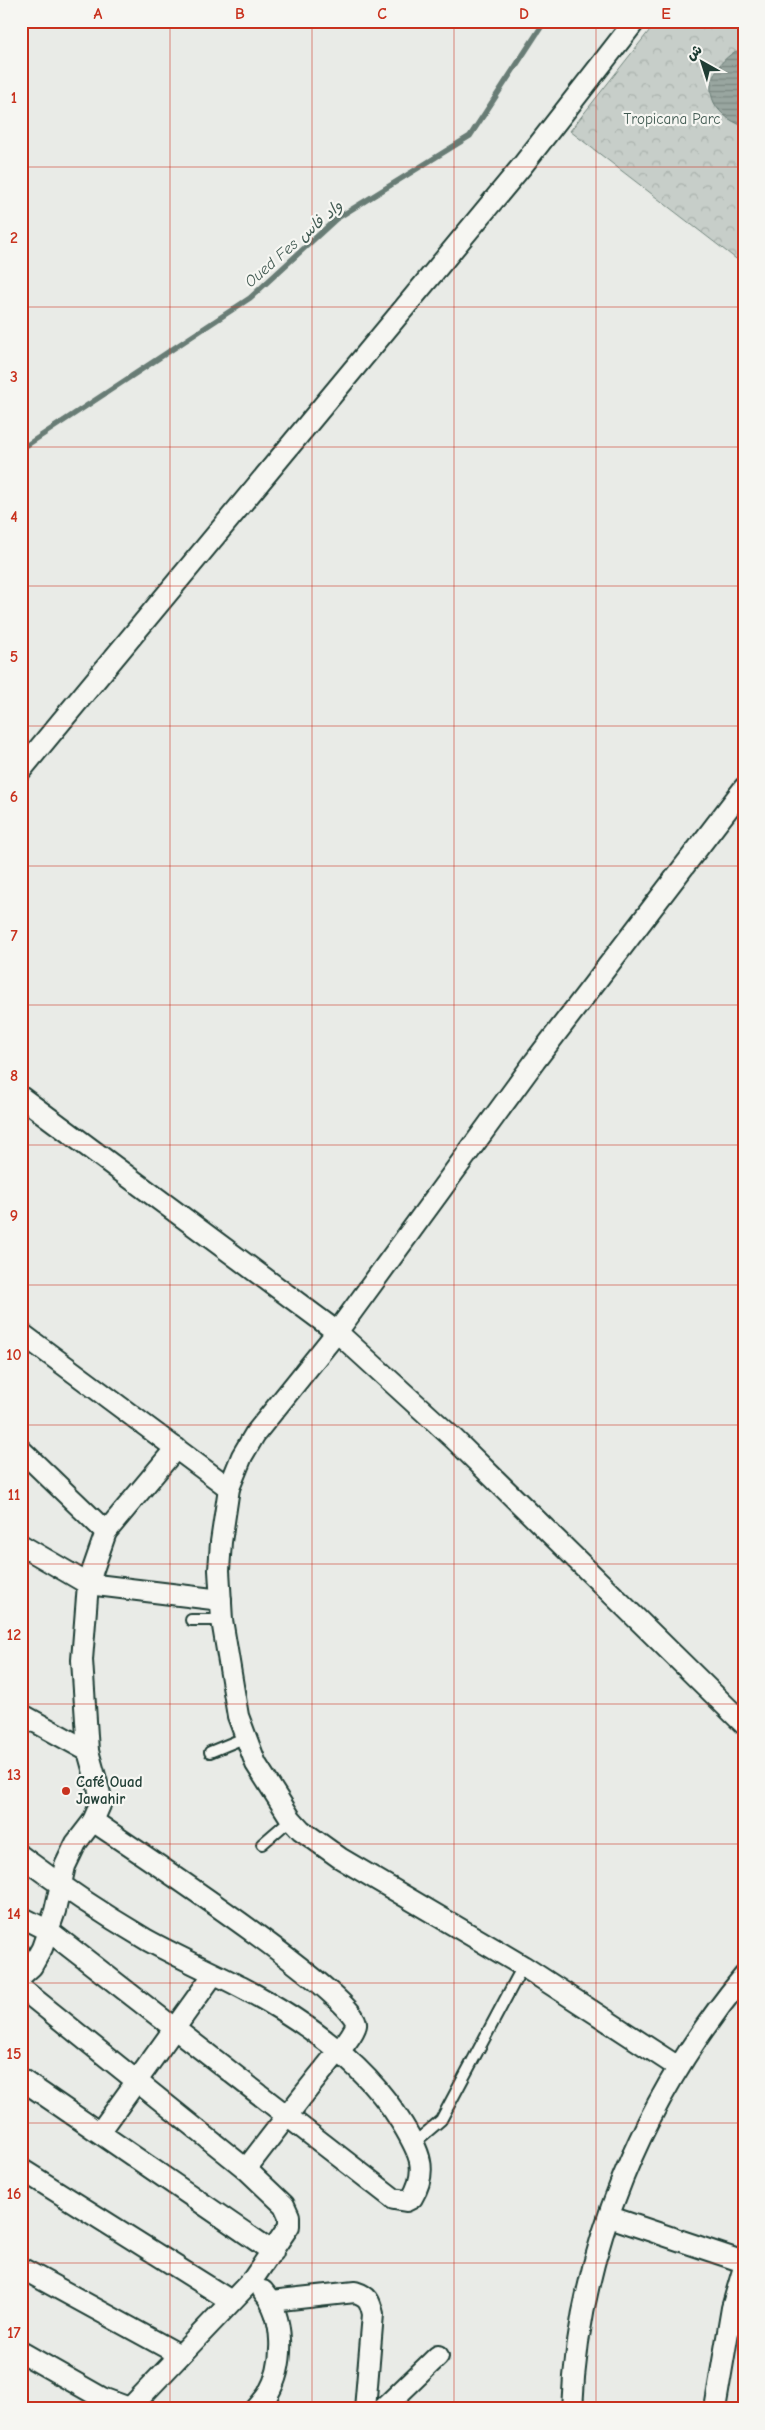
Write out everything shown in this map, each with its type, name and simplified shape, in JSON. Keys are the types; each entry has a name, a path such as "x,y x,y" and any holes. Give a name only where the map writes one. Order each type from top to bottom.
{"street":[{"path":"21,770 522,166 635,21"},
{"path":"678,2067 523,1966 376,1881 301,1830 291,1819 256,1764 244,1738 232,1691 222,1620 221,1542 229,1488 242,1456 255,1434 337,1332 535,1061 744,788"},
{"path":"21,1096 337,1332 454,1439 744,1724"},
{"path":"21,1333 229,1488"},
{"path":"21,1976 35,1960 49,1931 65,1866 76,1843 93,1821 100,1805 100,1794 88,1751 82,1660 88,1584 106,1532 176,1448"},
{"path":"21,1450 106,1532"},
{"path":"21,1545 88,1584 221,1600"},
{"path":"21,1714 88,1751"},
{"path":"93,1821 238,1920 346,2005 354,2014 356,2026 246,2169"},
{"path":"21,1856 60,1885 110,1918 213,1975 242,1988 308,2027 338,2051 367,2079 397,2115 414,2143 420,2158 422,2175 412,2198 400,2200 348,2165 175,2027 49,1931 21,1917"},
{"path":"100,2132 213,1975"},
{"path":"572,2409 576,2356 589,2287 610,2217 633,2152 678,2067 704,2026 744,1976"},
{"path":"21,1988 246,2169 284,2205 289,2216 289,2226 253,2279 130,2408 102,2398 21,2352"},
{"path":"21,2079 273,2252"},
{"path":"21,2169 232,2301"},
{"path":"610,2217 744,2262"},
{"path":"715,2409 732,2308 744,2267"},
{"path":"21,2268 180,2354"},
{"path":"253,2279 271,2301 281,2335 277,2372 268,2394 256,2409"},
{"path":"271,2301 355,2292 364,2295 370,2301 374,2314 365,2409"},
{"path":"383,2409 438,2356"}],"lane":[{"path":"191,1620 222,1620"},
{"path":"210,1752 244,1738"},
{"path":"262,1844 291,1819"},
{"path":"414,2143 441,2120 523,1966"}],"green space":[{"name":"Tropicana Parc","path":"657,21 744,21 744,265 570,131"}],"shaded area":[{"path":"736,51 744,53 744,127 724,115 712,99 711,90 715,72"}],"waterway":[{"name":"Oued Fes واد فاس","path":"21,449 250,298 336,219 470,136 545,21"}],"place":[{"name":"Café Ouad Jawahir","path":"66,1791"}]}
